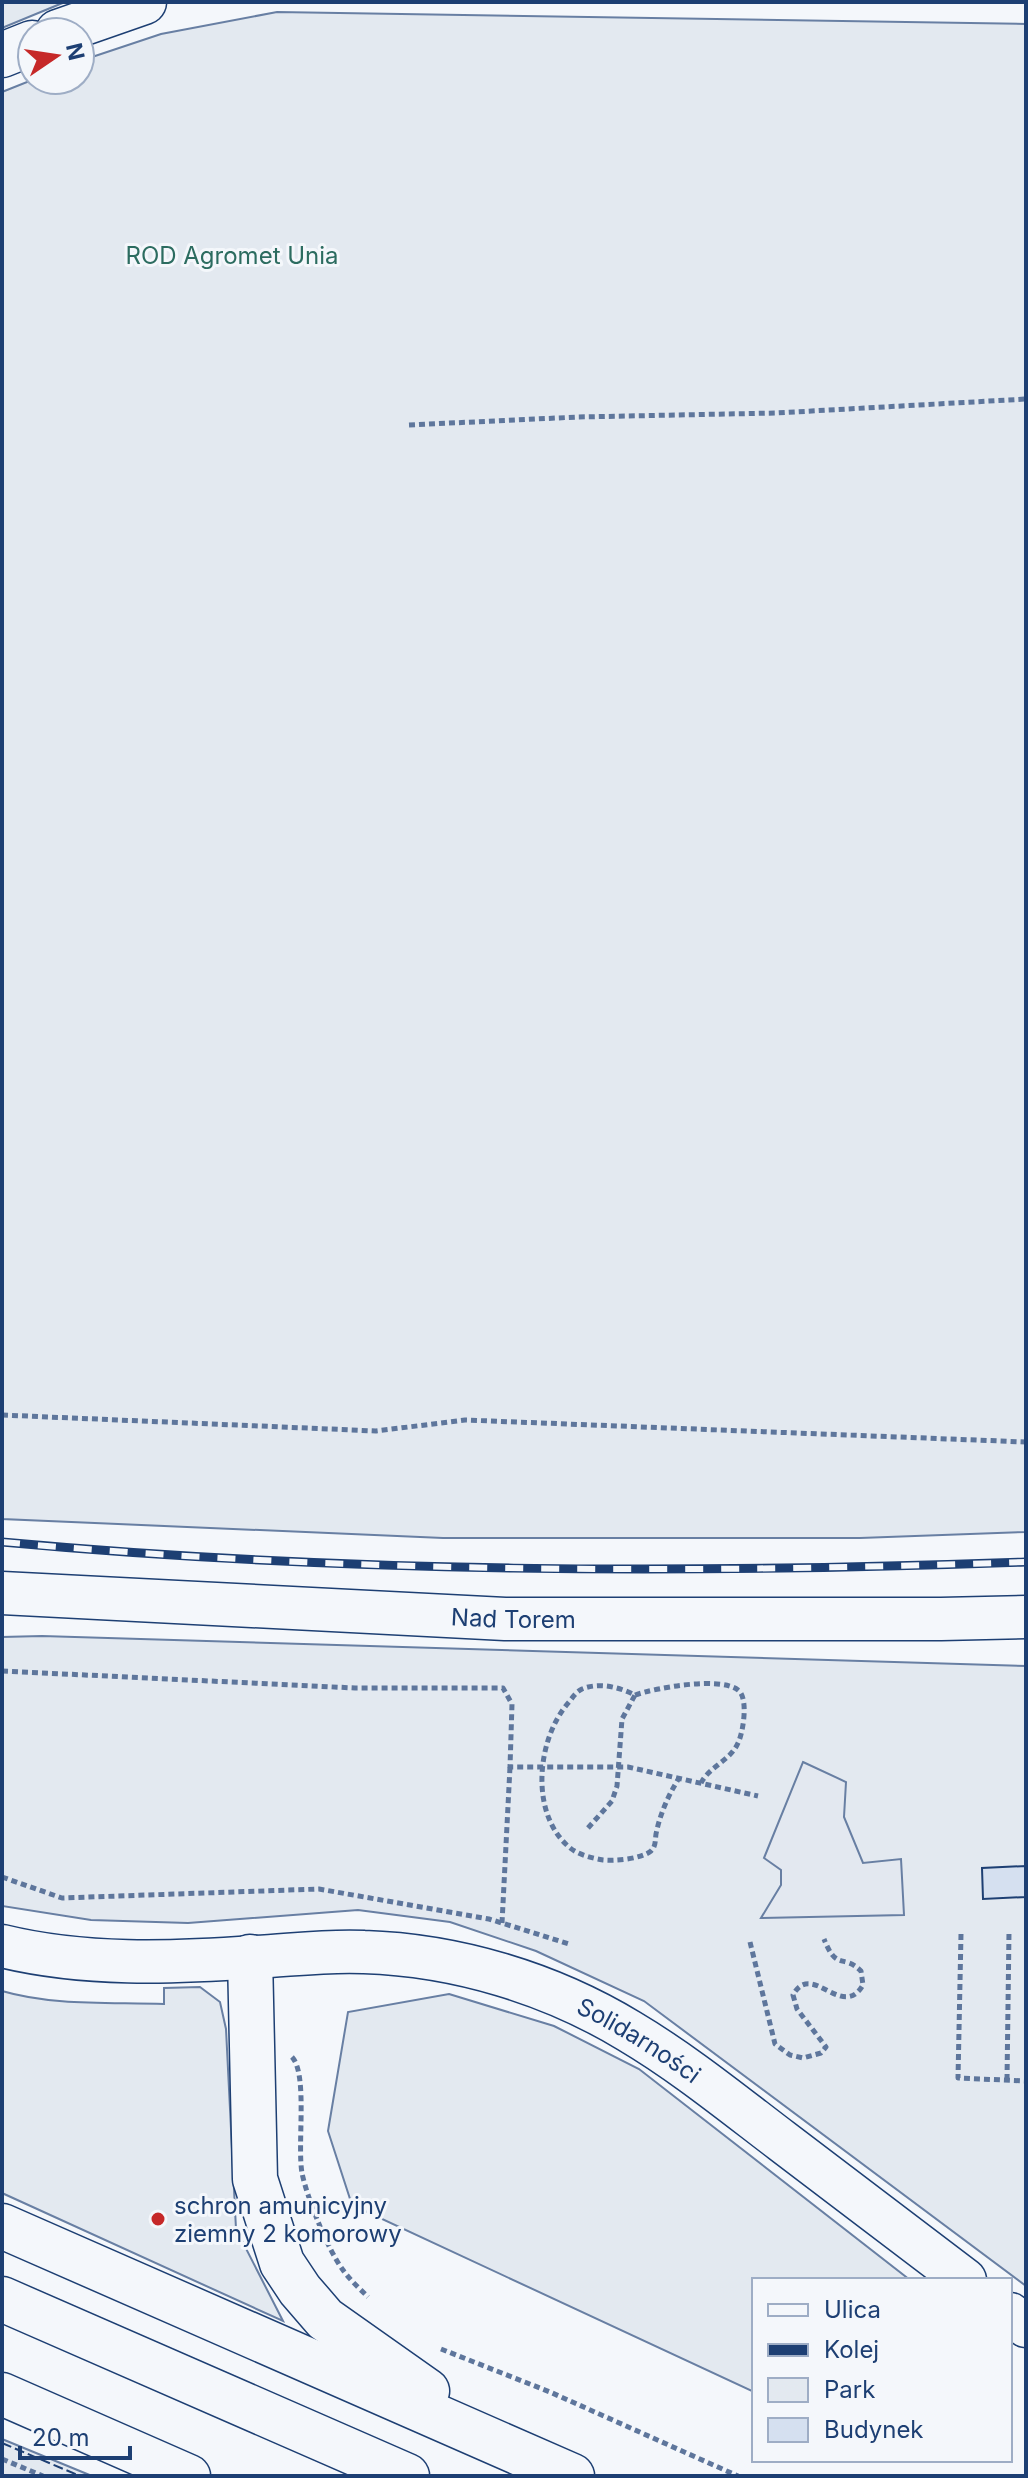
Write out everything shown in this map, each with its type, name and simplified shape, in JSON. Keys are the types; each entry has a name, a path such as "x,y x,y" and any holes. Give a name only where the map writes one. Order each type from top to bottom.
{"main road":[{"path":"96,19 144,2"},
{"path":"250,1957 255,2179 282,2263 325,2319 514,2451"},
{"path":"2,2226 572,2476"},
{"path":"2,2299 407,2476"}],"street":[{"name":"Nad Torem","path":"2,1593 505,1619 1026,1617"},
{"name":"Solidarności","path":"2,1946 39,1955 88,1961 350,1952 413,1956 471,1966 510,1977 583,2006 690,2071 962,2278"},
{"path":"2,2394 189,2476"}],"path":[{"path":"409,425 578,417 776,413 1026,399"},
{"path":"2,1415 376,1431 465,1420 1026,1442"},
{"path":"2,1671 355,1688 503,1688 512,1704 502,1923"},
{"path":"588,1828 612,1801 617,1786 622,1719 635,1695 653,1689 691,1684 722,1685 738,1690 744,1706 738,1744 729,1756 707,1772 701,1783"},
{"path":"635,1695 619,1687 584,1688 558,1714 543,1767 546,1805 559,1836 571,1849 589,1857 608,1860 649,1853 655,1846 664,1804 679,1778"},
{"path":"510,1767 619,1767 758,1796"},
{"path":"2,1877 62,1898 319,1889 502,1923 569,1944"},
{"path":"1007,2080 1009,1932"},
{"path":"961,1934 958,2078 1026,2081"},
{"path":"750,1942 775,2044 790,2055 803,2058 821,2053 826,2047 797,2009 793,1995 796,1989 814,1984 838,1996 850,1997 863,1985 861,1971 830,1955 824,1939"},
{"path":"287,2052 297,2063 301,2079 299,2118 302,2172 315,2213 342,2269 373,2302"},
{"path":"431,2345 550,2392 738,2476"},
{"path":"2,2459 43,2476"}],"green space":[{"path":"2,2 65,2 31,16 16,16 16,22 2,28"},
{"name":"ROD Agromet Unia","path":"277,12 1026,24 1026,1532 860,1538 443,1538 2,1519 2,92 16,86 16,96 96,96 96,56 161,34"},
{"path":"2,1637 1026,1666 1026,2286 644,2001 536,1951 450,1922 358,1910 188,1923 91,1920 2,1906"},
{"path":"200,1987 220,2002 226,2029 236,2229 283,2321 2,2193 2,1991 62,2001 164,2004 164,1988"},
{"path":"449,1994 554,2026 639,2069 907,2278 752,2278 752,2391 352,2205 328,2131 348,2012"},
{"path":"2,2439 92,2476 2,2476"}],"shaded area":[{"path":"803,1762 846,1782 844,1817 863,1863 901,1859 904,1915 761,1918 781,1885 781,1870 764,1858"}],"building":[{"path":"1026,1866 1026,1897 983,1899 982,1868"}],"railway":[{"path":"2,1542 258,1560 514,1568 770,1568 1026,1562"}],"fence":[{"path":"2,2443 80,2476"}],"place":[{"name":"schron amunicyjny ziemny 2 komorowy","path":"158,2219"}]}
